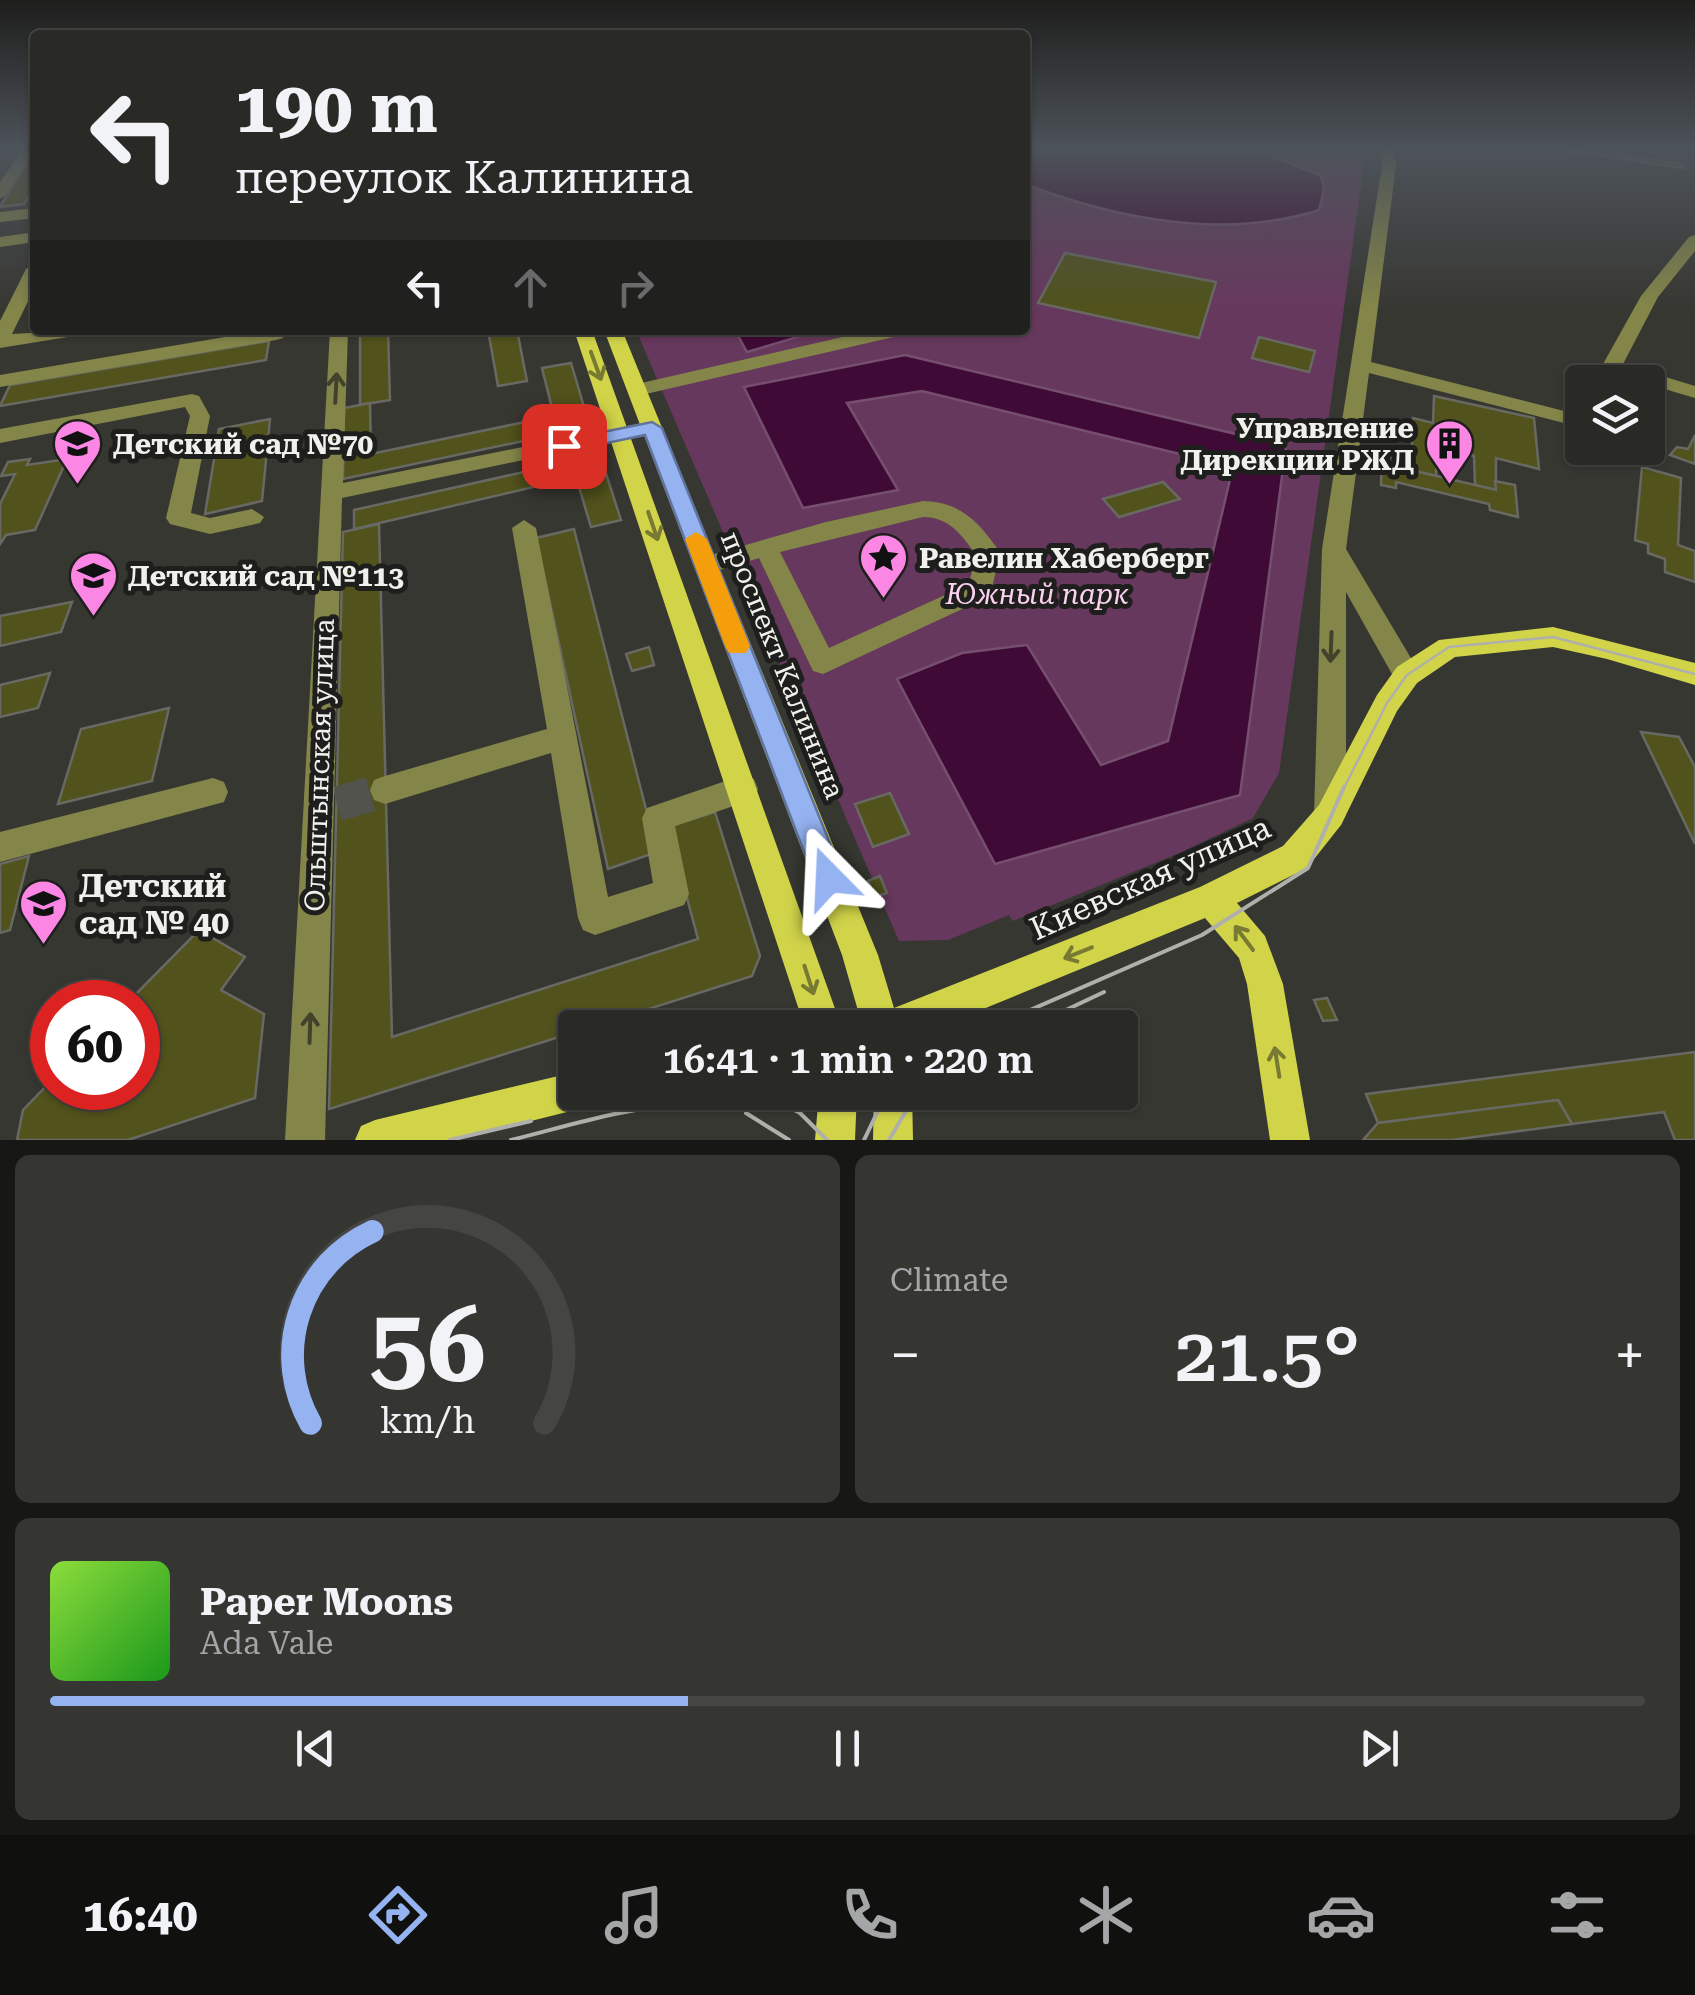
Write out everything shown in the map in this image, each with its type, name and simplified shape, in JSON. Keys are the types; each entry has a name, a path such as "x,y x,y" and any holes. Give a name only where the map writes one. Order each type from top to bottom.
{"main road":[{"path":"585,335 818,1010"},
{"name":"проспект Калинина","path":"614,335 860,954 877,1010"},
{"name":"Киевская улица","path":"936,1010 1211,899 1295,857 1330,815 1387,703 1408,674 1449,647 1531,637 1584,642 1695,674"},
{"path":"1211,899 1253,948 1265,984 1290,1140"},
{"path":"374,1140 558,1095"},
{"path":"835,1140 837,1110"},
{"path":"892,1110 892,1140"}],"street":[{"path":"1330,815 1334,549 1383,203"},
{"path":"0,217 30,214"},
{"path":"2,241 30,238"},
{"path":"1612,365 1650,296 1695,240"},
{"path":"0,340 25,306"},
{"path":"0,340 37,335"},
{"path":"0,381 270,335"},
{"name":"Ольштынская улица","path":"305,1140 328,807 325,604 339,335"},
{"path":"637,390 877,335"},
{"path":"1360,365 1565,417"},
{"path":"1665,386 1695,392"},
{"path":"0,436 192,400 200,416 178,518 210,526 252,518"},
{"path":"333,492 652,428"},
{"path":"706,565 766,548 934,507 965,521 988,554 981,590 823,664 766,548"},
{"path":"524,528 595,918 672,894 658,818 744,789"},
{"path":"1334,549 1408,674"},
{"path":"385,790 563,736"},
{"path":"0,847 213,792"}],"green space":[{"name":"Южный парк","path":"1030,203 1359,203 1279,773 1253,818 1177,854 1013,921 1009,915 948,940 899,941 638,335 1030,335"}],"shaded area":[{"path":"1084,203 1321,203 1319,210 1246,224 1170,221"},
{"path":"738,335 804,335 747,352"},
{"path":"905,355 1286,446 1240,795 995,864 897,679 962,653 1027,645 1101,765 1168,741 1233,467 922,391 847,403 898,490 803,508 744,387"}],"building":[{"path":"1065,253 1216,282 1199,338 1038,303"},
{"path":"360,335 388,335 390,400 360,405"},
{"path":"489,335 518,335 527,381 498,386"},
{"path":"1259,337 1315,351 1309,372 1252,358"},
{"path":"269,341 266,360 0,406 10,385"},
{"path":"571,363 590,427 343,479 344,408 370,403 371,454 554,416 542,368"},
{"path":"1434,396 1534,418 1539,469 1496,458 1496,490 1475,485 1474,456 1437,447 1436,476 1411,470 1413,418 1433,423"},
{"path":"270,419 262,501 205,514 219,429"},
{"path":"1695,435 1695,464 1670,455 1677,447 1688,449"},
{"path":"600,455 621,520 591,527 576,477 354,529 354,510"},
{"name":"Управление Дирекции РЖД","path":"1382,455 1399,459 1398,467 1496,490 1495,481 1515,485 1518,517 1490,510 1489,504 1396,482 1396,488 1381,485"},
{"path":"30,459 27,465 67,459 35,530 6,535 0,544 0,504 15,474 1,476 8,462"},
{"path":"1642,467 1681,478 1678,545 1695,551 1695,582 1665,572 1665,559 1648,553 1648,544 1635,540"},
{"path":"1163,482 1180,499 1119,517 1103,499"},
{"path":"379,524 392,1037 698,939 668,827 715,812 760,956 752,976 645,1010 558,1010 558,1037 329,1109 343,532"},
{"path":"574,529 657,852 608,869 536,538"},
{"path":"72,602 61,632 0,646 0,616"},
{"path":"649,647 654,665 632,671 626,654"},
{"path":"50,673 38,708 0,717 0,685"},
{"path":"169,708 152,781 58,804 81,729"},
{"path":"1641,732 1679,737 1695,767 1695,844"},
{"path":"890,793 909,834 873,847 855,804"},
{"path":"29,856 10,930 0,933 0,864"},
{"path":"880,876 887,893 875,897 868,881"},
{"path":"199,930 245,957 221,990 264,1014 255,1098 128,1140 17,1140 23,1110 30,1103 30,1110 160,1110 160,980 150,980"},
{"path":"1327,998 1337,1020 1323,1021 1314,1000"},
{"path":"1695,1052 1695,1140 1675,1140 1664,1112 1572,1124 1558,1100 1378,1123 1366,1094"},
{"path":"1558,1100 1572,1124 1452,1140 1363,1140 1378,1123"}],"tunnel":[{"path":"337,804 385,790"}],"tram line":[{"path":"1343,790 1387,703 1407,675 1449,647 1553,637 1695,674"},
{"path":"1030,1010 1202,935 1308,868 1344,787"},
{"path":"1066,1010 1104,992"},
{"path":"511,1140 635,1110"},
{"path":"794,1110 827,1140"},
{"path":"864,1140 878,1110"},
{"path":"889,1140 906,1110"},
{"path":"746,1113 789,1140"},
{"path":"450,1140 531,1121"}],"slow traffic":[{"path":"696,539 738,646"}],"place":[{"name":"Детский сад №70","path":"78,486"},
{"name":"Управление Дирекции РЖД","path":"1449,486"},
{"name":"Равелин Хаберберг","path":"884,600"},
{"name":"Детский сад №113","path":"93,618"},
{"name":"Детский сад № 40","path":"44,946"}],"route":[{"path":"564,446 652,428 829,878"}]}
